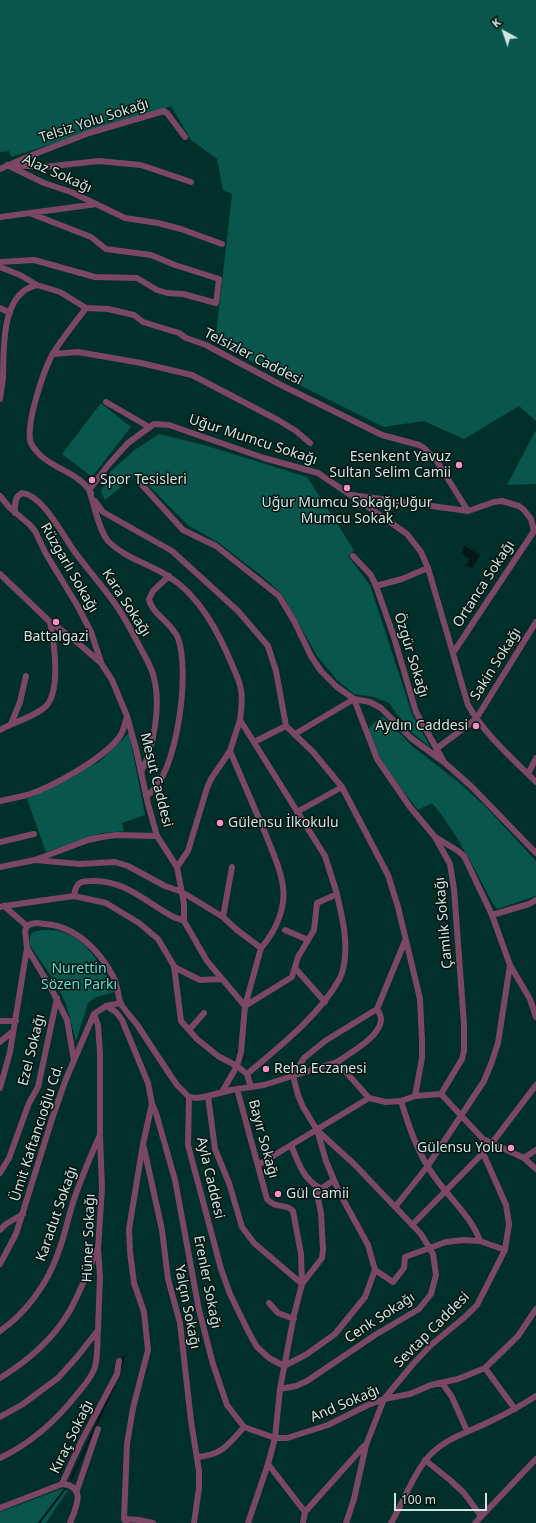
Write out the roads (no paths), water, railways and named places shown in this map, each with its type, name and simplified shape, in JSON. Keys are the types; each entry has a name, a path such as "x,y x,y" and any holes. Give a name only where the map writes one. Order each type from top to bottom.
{"street":[{"name":"Telsiz Yolu Sokağı","path":"0,168 89,133 164,111 186,137"},
{"path":"7,165 44,167 98,161 141,165 191,182"},
{"name":"Alaz Sokağı","path":"7,165 44,183 71,192 126,219 158,223 182,229 222,244"},
{"path":"0,217 32,214 97,204"},
{"path":"0,262 34,260 95,277 137,278 157,290 167,293 183,294 216,303 218,279 175,265 151,255 106,249 92,236 32,214"},
{"path":"0,267 20,275 37,286 56,290 70,297 86,308 53,354 40,385 32,413 30,440 32,446 46,461 77,479 89,490 103,512 172,551 232,606 266,642 273,659 286,726 313,752 342,787 388,875 398,907 420,999 422,1058 415,1096"},
{"path":"0,400 3,380 4,342 10,312 18,296 28,289 37,286"},
{"path":"0,308 10,312"},
{"name":"Telsizler Caddesi","path":"86,308 108,309 134,315 143,322 179,333 186,338 206,345 281,385 382,435 419,445 432,454 468,512"},
{"path":"53,354 78,352 141,363 192,375 278,420 296,431 310,443"},
{"path":"89,490 121,451 149,427 106,402"},
{"name":"Uğur Mumcu Sokağı","path":"149,427 158,424 169,425 264,458 318,473 349,495 468,512 494,502 502,501 510,503 518,506 528,513 535,529"},
{"path":"142,485 183,530 216,546 279,596 294,621 311,656 321,671 337,687 354,699 364,700 376,704 411,738 445,763 472,787 536,853"},
{"path":"89,490 102,531 108,541 125,555 169,576 190,594 210,622 224,646 241,689 240,720 230,751 210,779 188,851 177,866"},
{"name":"Kara Sokağı","path":"15,513 16,499 18,495 22,493 32,496 40,504 50,515 72,548 118,608 144,653 154,678 157,704 151,745 146,763 141,772"},
{"path":"349,495 407,534 421,552 428,568 467,702 476,719 536,782"},
{"name":"Rüzgarlı Sokağı","path":"0,496 9,507 35,531 46,554 77,605 92,635 101,663"},
{"name":"Ortanca Sokağı","path":"453,653 535,529"},
{"name":"Özgür Sokağı","path":"353,556 370,575 376,586 393,634 416,712 445,763"},
{"path":"376,586 402,579 428,568"},
{"name":"Mesut Caddesi","path":"0,574 50,622 71,637 101,663 112,680 128,716 146,796 157,836 177,866 182,892 184,921 207,961 245,1006"},
{"path":"146,796 155,789 168,763 175,740 182,702 183,680 178,638 172,627 152,607 148,599 153,591 169,576"},
{"path":"0,730 36,713 44,708 50,700 53,690 54,669 53,639 50,622"},
{"name":"Sakin Sokağı","path":"476,719 536,622"},
{"path":"11,724 20,702 26,676"},
{"path":"295,734 354,699"},
{"name":"Çamlık Sokağı","path":"354,699 376,759 410,807 435,837 450,864 454,889 464,1024 464,1054 442,1094"},
{"path":"0,801 27,795 98,758 120,737 128,716"},
{"path":"436,749 476,719"},
{"path":"240,720 325,856 337,894 344,926 346,954 340,978 325,1002 281,1045 246,1074"},
{"path":"254,742 286,726"},
{"path":"222,1092 237,1066 241,1052 245,1006 262,948 270,938 276,926 282,906 283,888 282,878 270,844 230,751"},
{"path":"528,774 536,758"},
{"path":"297,812 342,787"},
{"path":"0,842 34,834"},
{"path":"0,867 35,860 88,840 102,837 116,835 157,836"},
{"path":"435,837 464,856 492,915 510,965 530,999 536,1017"},
{"path":"35,860 80,864 115,862 146,875 167,888 182,892 223,917 237,930 262,948"},
{"path":"223,917 232,867"},
{"path":"74,896 75,887 78,884 89,881 103,880 125,887 172,916 184,921"},
{"path":"245,1006 290,979 294,975 298,958 314,930 317,903 337,894"},
{"path":"2,907 74,896 106,903 139,923 158,938 174,967 180,1018 197,1039 218,1056 237,1066 246,1074 251,1087"},
{"path":"492,915 529,904 536,900"},
{"path":"2,907 27,926"},
{"path":"27,926 38,923 55,925 65,928 80,936 113,976 117,984 121,1003 177,1085 189,1097 197,1098 237,1089 264,1085 337,1062 374,1036 381,1023 381,1018 377,1009"},
{"path":"0,1088 10,1052 16,1021 26,948 25,931 27,926"},
{"path":"286,930 308,940"},
{"path":"292,1076 304,1058 325,1041 377,1009 405,941"},
{"path":"26,948 57,998 67,1020 74,1061"},
{"path":"395,1207 428,1167 481,1085 491,1064 500,1030 510,965"},
{"path":"174,967 200,980 222,979"},
{"path":"295,968 325,1002"},
{"name":"Ezel Sokağı","path":"0,1173 9,1158 29,1103 38,1087 57,998"},
{"path":"94,1014 106,1006 121,1003"},
{"name":"Erenler Sokağı","path":"106,1006 116,1012 122,1020 148,1083 152,1104 156,1113 175,1180 199,1310 213,1364 227,1405 244,1427"},
{"path":"189,1030 204,1013"},
{"name":"Ümit Kaftancıoğlu Cd.","path":"0,1264 16,1234 52,1119 94,1014"},
{"name":"Hüner Sokağı","path":"0,1458 30,1442 48,1427 82,1388 94,1368 98,1330 100,1276 98,1249 102,1188 100,1136 100,1053 98,1026 94,1014"},
{"path":"0,1021 16,1021"},
{"path":"0,1042 13,1031"},
{"path":"337,1062 370,1098 386,1102 401,1101 415,1096 442,1094 483,1139 524,1158 536,1169"},
{"path":"248,1523 275,1438 284,1366 307,1354 335,1334 365,1297 375,1270 368,1245 334,1180 317,1130 303,1107 292,1076"},
{"path":"492,1143 536,1085"},
{"name":"Bayır Sokağı","path":"237,1089 267,1199 276,1206 289,1208 293,1211 301,1254 302,1284 284,1366"},
{"path":"208,1096 216,1151 229,1183 239,1221 254,1243 302,1284 322,1258 321,1213 317,1194 320,1188 334,1180"},
{"name":"Ayla Caddesi","path":"189,1097 188,1145 221,1269 230,1294 248,1333 257,1347 268,1358 284,1366"},
{"path":"258,1165 370,1098"},
{"path":"401,1101 412,1134 428,1167 467,1218 480,1241"},
{"name":"Erenler Sokağı","path":"125,1521 127,1444 133,1408 148,1354 144,1312 134,1283 128,1231 143,1144 152,1104"},
{"name":"Cenk Sokağı","path":"280,1389 296,1386 307,1381 375,1335 410,1315 422,1306 431,1294 436,1275 435,1260 430,1248 412,1225 354,1164 317,1130"},
{"name":"Karadut Sokağı","path":"0,1331 21,1313 40,1289 58,1255 82,1177 100,1136"},
{"path":"412,1225 483,1153 483,1139"},
{"name":"Yalçın Sokağı","path":"143,1144 162,1230 168,1279 180,1323 191,1421 197,1457 199,1488 194,1523"},
{"path":"291,1145 303,1174 314,1185 320,1188"},
{"path":"524,1158 536,1150"},
{"name":"Sevtap Caddesi","path":"346,1523 354,1499 366,1445 384,1399 431,1345 466,1316 476,1305 505,1250 509,1224 506,1204 483,1153"},
{"path":"0,1230 6,1224 23,1214"},
{"path":"375,1270 393,1282 404,1268 405,1257 446,1242 463,1240 480,1241 505,1250"},
{"path":"0,1378 17,1367 47,1340 68,1314 98,1249"},
{"path":"269,1303 278,1313 294,1319"},
{"name":"And Sokağı","path":"275,1438 287,1438 314,1430 384,1399 410,1394 431,1385 458,1379 485,1368 518,1336 536,1309"},
{"path":"0,1417 23,1404 58,1378 98,1330"},
{"name":"Kıraç Sokağı","path":"0,1508 62,1484 81,1442 117,1374 120,1361"},
{"path":"485,1368 515,1409"},
{"path":"442,1383 452,1397 468,1430"},
{"path":"391,1523 425,1460 435,1450 447,1441 468,1430 492,1421 536,1396"},
{"path":"197,1457 217,1453 231,1442 244,1427 275,1438"},
{"path":"76,1490 98,1429"},
{"path":"303,1523 305,1512 366,1445"},
{"path":"475,1523 536,1459"},
{"path":"425,1460 464,1493 481,1516"},
{"path":"268,1464 305,1512"},
{"path":"62,1484 69,1485 76,1490 78,1496 75,1512 70,1523"},
{"path":"125,1521 139,1520 153,1523"}],"waterway":[{"path":"121,1367 124,1356"},
{"path":"71,1480 114,1386"},
{"path":"39,1523 65,1489"}],"place":[{"name":"Esenkent Yavuz Sultan Selim Camii","path":"459,465"},
{"name":"Spor Tesisleri","path":"92,480"},
{"name":"Uğur Mumcu Sokağı;Uğur Mumcu Sokak","path":"347,488"},
{"name":"Battalgazi","path":"56,622"},
{"name":"Aydın Caddesi","path":"476,726"},
{"name":"Gülensu İlkokulu","path":"220,823"},
{"name":"Reha Eczanesi","path":"266,1069"},
{"name":"Gülensu Yolu","path":"511,1148"},
{"name":"Gül Camii","path":"278,1194"}],"park label":[{"name":"Nurettin Sözen Parkı","path":"79,978"}]}
